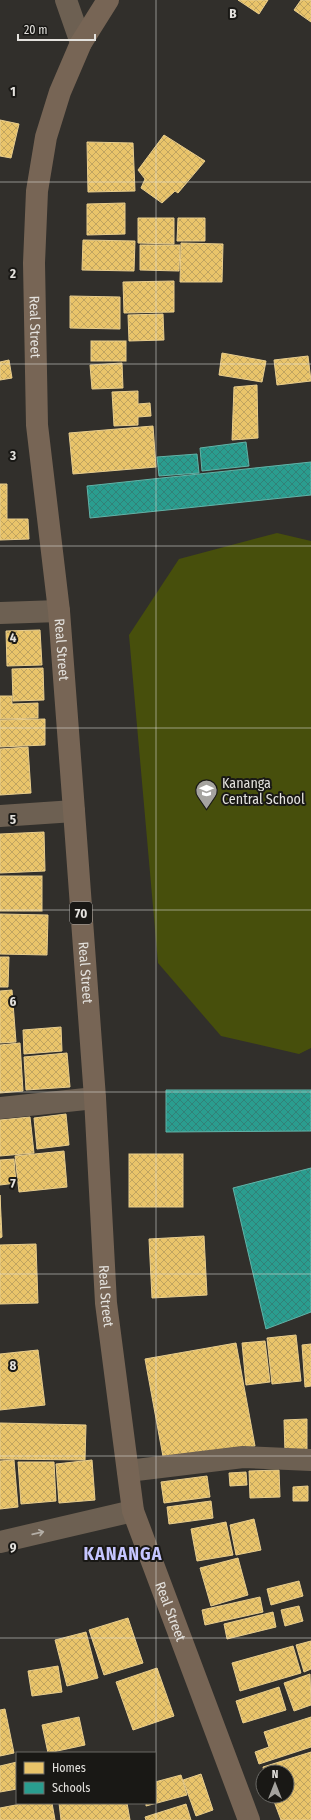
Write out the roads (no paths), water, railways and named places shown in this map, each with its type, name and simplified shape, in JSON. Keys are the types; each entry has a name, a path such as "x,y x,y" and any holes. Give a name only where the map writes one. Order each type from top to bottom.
{"highway":[{"name":"Real Street","path":"108,0 82,43 60,92 46,137 37,191 34,263 37,425 59,611 95,1098 106,1303 133,1511 249,1820"}],"street":[{"path":"66,0 82,43"},
{"path":"0,614 59,611"},
{"path":"0,816 74,811"},
{"path":"0,1108 95,1098"},
{"path":"128,1471 243,1457 311,1460"},
{"path":"0,1542 133,1511"}],"place":[{"name":"Kananga Central School","path":"206,810"}],"district":[{"name":"KANANGA","path":"123,1554"}]}
